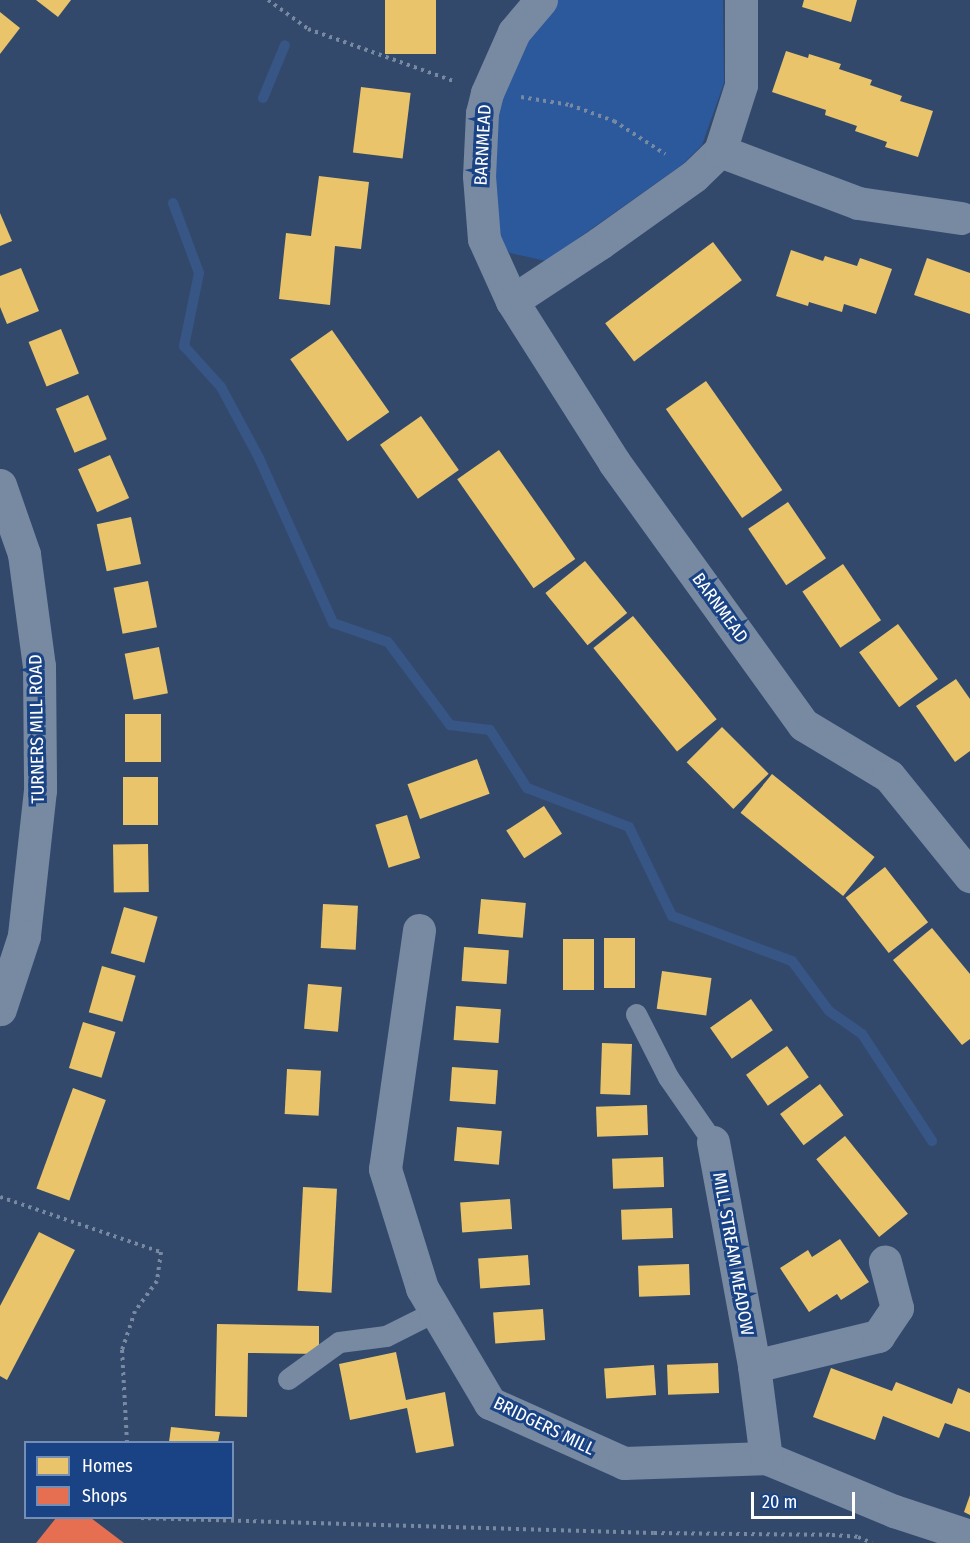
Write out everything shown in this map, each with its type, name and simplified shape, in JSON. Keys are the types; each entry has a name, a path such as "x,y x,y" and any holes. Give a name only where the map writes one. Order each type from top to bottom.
{"street":[{"name":"BARNMEAD","path":"541,0 514,32 487,93 482,113 479,176 484,239 512,301 614,462 804,725 890,776 970,876"},
{"path":"512,301 600,243 694,176 720,151 741,85 741,0"},
{"path":"720,151 858,203 961,218"},
{"name":"TURNERS MILL ROAD","path":"0,485 24,554 39,666 40,790 12,933 0,1009"},
{"name":"BRIDGERS MILL","path":"419,930 385,1169 422,1288 490,1403 624,1463 766,1458 894,1511 970,1536"},
{"name":"MILL STREAM MEADOW","path":"713,1142 754,1366 766,1458"},
{"path":"754,1366 879,1336 897,1308 885,1262"}],"lane":[{"path":"636,1014 668,1077 713,1142"},
{"path":"288,1379 339,1342 386,1336 436,1311"}],"path":[{"path":"268,0 308,29 487,93 570,105 614,121 682,165 694,176"},
{"path":"0,1197 160,1252 157,1281 135,1311 122,1350 128,1441"},
{"path":"175,1519 654,1533 832,1535 858,1537 872,1543"}],"shaded area":[{"path":"558,0 723,0 724,83 702,145 682,165 546,261 510,253 494,234 495,111 529,38"}],"building: Homes":[{"path":"36,0 71,0 58,17"},
{"path":"385,0 436,0 436,54 385,54"},
{"path":"804,0 857,0 851,22 802,7"},
{"path":"0,12 20,28 0,54"},
{"path":"786,51 808,58 809,54 841,64 839,69 872,80 870,85 902,96 900,101 933,111 918,157 885,147 887,142 855,131 857,126 825,115 826,110 772,92"},
{"path":"361,87 411,93 403,159 353,153"},
{"path":"319,176 369,182 361,249 335,246 330,305 279,299 286,233 311,236"},
{"path":"0,213 12,241 0,246"},
{"path":"713,242 742,280 634,362 605,323"},
{"path":"791,250 823,261 825,256 857,266 860,258 892,269 876,314 844,304 842,312 809,302 808,306 776,296"},
{"path":"927,258 970,273 970,314 914,295"},
{"path":"21,268 39,311 7,324 0,307 0,276"},
{"path":"61,329 79,374 47,387 29,342"},
{"path":"332,330 389,412 348,441 290,359"},
{"path":"706,381 782,490 742,518 666,409"},
{"path":"88,395 107,439 75,453 56,409"},
{"path":"421,416 459,470 418,499 380,445"},
{"path":"499,450 575,559 534,588 457,479"},
{"path":"110,455 129,498 97,512 78,469"},
{"path":"788,502 826,558 786,585 748,529"},
{"path":"131,517 141,564 107,571 97,524"},
{"path":"585,561 627,613 588,645 545,593"},
{"path":"843,564 881,620 840,648 802,591"},
{"path":"148,581 157,627 123,634 114,588"},
{"path":"633,616 717,719 677,751 593,648"},
{"path":"898,624 938,679 899,707 859,652"},
{"path":"159,647 168,693 134,700 125,654"},
{"path":"956,679 970,699 970,751 955,762 916,706"},
{"path":"125,714 161,714 161,762 125,762"},
{"path":"722,727 769,774 733,809 687,762"},
{"path":"477,759 490,794 420,819 407,784"},
{"path":"772,774 875,857 843,896 741,813"},
{"path":"123,777 158,777 158,825 123,825"},
{"path":"544,806 562,834 524,858 506,831"},
{"path":"407,815 420,858 389,868 375,825"},
{"path":"148,844 149,892 114,893 113,845"},
{"path":"885,867 928,922 889,953 846,898"},
{"path":"481,899 526,903 523,938 478,934"},
{"path":"323,904 358,906 356,950 321,948"},
{"path":"124,907 158,917 144,963 111,953"},
{"path":"932,928 970,974 970,1039 962,1045 893,960"},
{"path":"604,938 635,938 635,988 604,988"},
{"path":"563,939 594,939 594,990 563,990"},
{"path":"464,947 509,950 507,984 462,981"},
{"path":"102,966 136,976 122,1022 89,1012"},
{"path":"662,971 712,978 706,1016 657,1009"},
{"path":"308,984 342,987 338,1032 304,1029"},
{"path":"751,999 773,1030 732,1059 710,1028"},
{"path":"456,1006 501,1009 499,1043 454,1040"},
{"path":"83,1022 116,1032 101,1078 69,1068"},
{"path":"602,1043 632,1044 630,1095 600,1094"},
{"path":"787,1046 809,1077 768,1106 746,1075"},
{"path":"452,1067 498,1070 496,1104 450,1101"},
{"path":"287,1069 321,1071 319,1116 285,1114"},
{"path":"820,1084 843,1115 804,1145 780,1114"},
{"path":"73,1088 106,1100 69,1201 36,1189"},
{"path":"647,1105 648,1135 597,1137 596,1107"},
{"path":"457,1127 502,1131 499,1165 454,1161"},
{"path":"845,1136 908,1214 879,1237 816,1159"},
{"path":"663,1157 664,1187 613,1189 612,1159"},
{"path":"303,1187 337,1189 332,1293 298,1291"},
{"path":"510,1199 512,1229 462,1232 460,1202"},
{"path":"672,1208 673,1238 622,1240 621,1210"},
{"path":"39,1232 75,1250 7,1380 0,1376 0,1306"},
{"path":"840,1239 869,1282 841,1300 837,1294 809,1312 780,1268 808,1250 812,1257"},
{"path":"528,1255 530,1285 480,1288 478,1258"},
{"path":"689,1264 690,1295 639,1297 638,1266"},
{"path":"543,1309 545,1340 495,1343 493,1312"},
{"path":"217,1324 319,1326 319,1354 248,1353 247,1417 215,1416"},
{"path":"396,1352 406,1400 445,1392 454,1446 416,1453 407,1408 350,1420 339,1364"},
{"path":"718,1363 719,1393 668,1395 667,1365"},
{"path":"654,1365 656,1395 606,1398 604,1368"},
{"path":"831,1368 892,1391 896,1382 952,1404 958,1388 970,1393 970,1432 945,1423 939,1438 883,1416 875,1440 813,1417"},
{"path":"171,1427 220,1432 218,1441 169,1441"},
{"path":"970,1495 970,1515 964,1512"}],"building: Shops":[{"path":"55,1519 92,1519 124,1543 36,1543"}],"waterway":[{"path":"263,98 285,45"},
{"path":"173,203 199,273 184,346 221,387 259,458 333,623 388,642 450,725 490,730 527,788 629,827 672,916 792,961 829,1011 862,1034 932,1141"}]}
